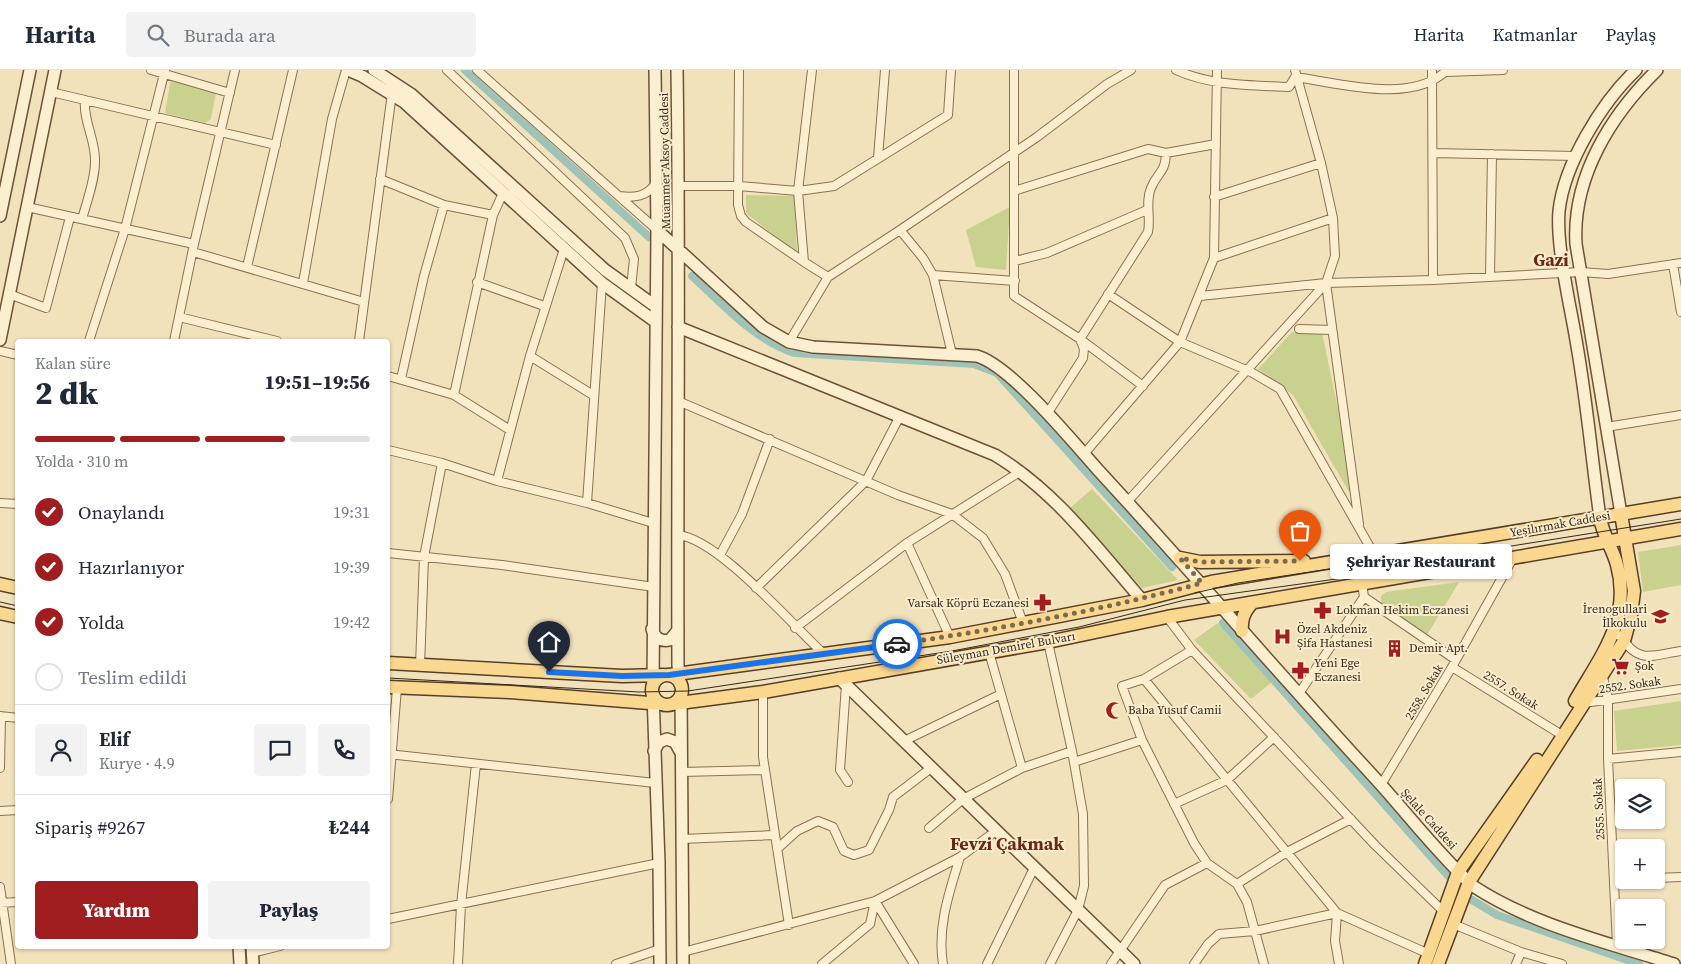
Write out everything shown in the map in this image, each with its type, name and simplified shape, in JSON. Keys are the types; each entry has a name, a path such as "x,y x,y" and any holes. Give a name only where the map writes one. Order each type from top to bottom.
{"main road":[{"name":"Yeşilırmak Caddesi","path":"1202,583 1681,504"},
{"path":"1427,959 1469,882 1602,672 1631,615 1634,591 1621,514"},
{"path":"1438,964 1458,872 1557,732 1619,638 1621,596 1617,565 1606,542 1600,518"},
{"name":"Yeşilırmak Caddesi","path":"1222,608 1681,529"},
{"path":"1180,558 1200,562 1264,560 1336,562"},
{"name":"Süleyman Demirel Bulvarı","path":"390,663 622,676 667,689 825,655 950,637 1142,600 1202,583"},
{"path":"0,584 15,587"},
{"path":"1242,631 1242,620 1246,610 1252,603"},
{"name":"Süleyman Demirel Bulvarı","path":"392,687 510,692 667,689 763,692 842,681 1048,642 1167,617 1222,608"},
{"path":"0,613 15,616"}],"street":[{"path":"0,216 30,70"},
{"path":"0,340 55,70"},
{"path":"151,70 165,72 230,93"},
{"path":"174,339 235,70"},
{"path":"247,267 294,70"},
{"path":"302,283 332,119 347,70 392,93 602,283 656,322"},
{"path":"374,70 411,94 605,270 655,306"},
{"path":"447,70 625,238 634,260 631,288"},
{"path":"477,70 657,230"},
{"name":"Muammer Aksoy Caddesi","path":"655,70 657,230 652,628 667,689"},
{"name":"Muammer Aksoy Caddesi","path":"667,689 678,630 678,70"},
{"path":"739,70 738,205 741,216 746,222 828,277"},
{"path":"804,262 798,190 812,70"},
{"path":"878,158 885,70"},
{"path":"679,186 739,186 798,190 834,186 948,115 951,70"},
{"path":"1014,70 1014,296 1080,339 1143,386"},
{"path":"789,342 828,277 900,230 1014,150 1037,137 1107,84 1131,70"},
{"path":"1176,70 1190,77 1217,82 1289,87 1295,73"},
{"path":"1084,454 1180,342 1214,258 1217,70"},
{"path":"1432,70 1434,280"},
{"path":"1295,73 1389,90 1415,88 1431,83 1446,71 1503,70"},
{"path":"1600,518 1592,446 1565,273 1559,211 1564,190 1577,156 1609,99 1636,70"},
{"path":"1621,514 1581,272 1575,223 1577,204 1591,164 1621,109 1657,70"},
{"path":"90,339 125,228 165,72"},
{"path":"1128,502 1326,283 1335,256 1333,218 1321,163 1295,73"},
{"path":"51,92 276,145"},
{"path":"359,339 392,93"},
{"path":"82,219 95,162 93,141 86,124 85,100"},
{"path":"1014,191 1148,149 1166,153 1216,144"},
{"path":"1080,339 1148,232 1150,224 1148,210 1150,189 1165,167 1166,153"},
{"path":"1433,153 1577,156"},
{"path":"1490,277 1492,154"},
{"path":"1214,197 1321,163"},
{"path":"380,179 444,205 493,215"},
{"path":"618,196 641,196 649,192 656,183"},
{"path":"454,395 493,215 503,193"},
{"path":"401,379 424,276 444,205"},
{"path":"27,207 125,228 364,302"},
{"path":"1014,261 1047,253 1148,210"},
{"path":"10,294 46,308 70,217"},
{"path":"1214,258 1333,218"},
{"name":"Şelale Caddesi","path":"657,230 749,316 770,332 789,342 813,347 952,354 989,359 1047,414 1180,558 1298,695 1458,872 1497,902 1615,944"},
{"path":"900,230 923,258 933,275 952,354"},
{"path":"496,481 544,306 564,248"},
{"path":"1200,296 1326,283 1434,280 1581,272 1608,274 1677,263 1681,312"},
{"path":"933,275 1015,281"},
{"path":"477,282 544,306"},
{"path":"587,503 602,283"},
{"path":"1326,283 1359,529"},
{"path":"1108,294 1180,342 1248,370 1280,389 1374,556"},
{"path":"180,317 269,339"},
{"path":"678,327 995,455 1021,471 1057,502 1142,600"},
{"path":"1299,329 1332,330"},
{"path":"1047,414 1083,358 1084,349 1080,339"},
{"path":"0,351 15,354"},
{"path":"530,356 593,395"},
{"path":"390,376 454,395 510,430"},
{"path":"678,400 866,481 952,514 983,538 1005,574 1023,623"},
{"path":"1606,427 1681,415"},
{"path":"756,588 866,481 900,416"},
{"path":"720,555 742,514 770,439"},
{"path":"390,450 442,463 496,481 587,503 653,523"},
{"path":"420,666 424,557 442,463"},
{"path":"795,628 907,543 1021,471"},
{"path":"0,503 15,504"},
{"path":"677,535 685,535 720,555 825,655"},
{"path":"907,543 950,637"},
{"path":"390,552 502,565 654,587"},
{"name":"2558. Sokak","path":"1381,785 1454,664 1513,558"},
{"path":"1298,695 1364,597 1362,583"},
{"name":"2557. Sokak","path":"1364,597 1454,664 1557,732"},
{"path":"1167,617 1192,650 1351,819 1458,926 1521,952 1562,964"},
{"path":"652,628 655,636 662,641 674,637 678,630"},
{"path":"1619,638 1633,653 1645,657 1681,651"},
{"path":"1048,642 1074,762 1082,814 1084,886 1078,910 1050,964"},
{"path":"1192,650 1144,679 1122,686 1142,740 1194,843 1207,862 1237,884 1247,902 1264,964"},
{"path":"989,652 1022,768"},
{"name":"2555. Sokak","path":"1602,672 1608,699 1608,759 1615,902"},
{"path":"1144,679 1337,913 1427,959"},
{"path":"842,681 1134,964"},
{"path":"842,681 840,770 848,782"},
{"path":"390,732 392,687"},
{"path":"667,689 680,753 683,964"},
{"path":"660,964 659,863 654,754 667,689"},
{"name":"2552. Sokak","path":"1583,703 1681,689"},
{"path":"763,692 763,757 789,925"},
{"path":"904,741 1001,694"},
{"path":"0,768 1,716 15,718"},
{"path":"1174,804 1227,780 1274,737"},
{"path":"654,754 656,745 667,739 678,745 680,753"},
{"path":"1074,762 1142,740"},
{"path":"930,828 963,798 1022,768 1072,752"},
{"path":"1608,759 1681,752"},
{"path":"390,754 655,783"},
{"path":"458,964 461,905 476,764"},
{"path":"777,849 797,832 818,821 833,827 840,847 849,854 860,855 869,850 889,810 893,797 931,768"},
{"path":"681,772 765,770"},
{"path":"0,811 15,810"},
{"path":"1237,884 1287,852 1351,819"},
{"path":"682,952 875,901 960,857 996,831"},
{"path":"682,839 775,835"},
{"path":"943,964 941,927 960,857"},
{"path":"1111,964 1166,885 1207,862"},
{"path":"390,919 659,863"},
{"path":"987,964 1034,868"},
{"path":"1665,878 1681,877"},
{"path":"0,886 10,964"},
{"path":"822,964 870,924 875,901"},
{"path":"875,901 914,964"},
{"path":"1,903 15,902"},
{"path":"1194,964 1208,944 1219,934 1256,931 1337,913"},
{"path":"1337,913 1335,941 1339,964"},
{"path":"239,949 240,964"},
{"path":"252,954 270,949"},
{"name":"Şelale Caddesi","path":"1629,949 1674,964"},
{"path":"616,964 660,950"},
{"path":"1516,964 1521,952"}],"green space":[{"path":"171,79 216,93 211,119 205,123 165,113"},
{"path":"746,195 794,196 797,251 794,251 746,213"},
{"path":"1010,207 1006,270 976,267 966,230"},
{"path":"1292,332 1322,332 1354,488 1349,492 1293,395 1258,369"},
{"path":"1092,489 1178,580 1142,588 1069,509"},
{"path":"1681,545 1681,585 1643,592 1638,552"},
{"path":"1459,582 1427,635 1381,607 1381,596 1386,592"},
{"path":"1218,623 1272,682 1251,699 1194,640"},
{"path":"1681,701 1681,745 1617,751 1614,711"}],"waterway":[{"path":"465,70 649,237"},
{"path":"692,276 752,330 779,347 794,353 974,364 997,373 1172,567"},
{"path":"1223,623 1451,879"},
{"path":"1472,900 1497,915 1639,964"}],"tram line":[{"path":"390,678 639,692 688,691 952,651 1079,627 1185,600 1358,576 1455,555 1681,519"},
{"path":"1195,593 1238,583 1434,553"},
{"path":"0,602 15,605"}],"way so far":[{"path":"897,644 950,637 1142,600 1202,583 1180,558 1200,562 1300,561"}],"place":[{"name":"Şehriyar Restaurant","path":"1300,561"},
{"name":"Varsak Köprü Eczanesi","path":"1043,603"},
{"name":"Lokman Hekim Eczanesi","path":"1322,610"},
{"name":"İrenogullari İlkokulu","path":"1661,616"},
{"name":"Özel Akdeniz Şifa Hastanesi","path":"1283,636"},
{"name":"Demir Apt.","path":"1395,648"},
{"name":"Şok","path":"1621,666"},
{"name":"Yeni Ege Eczanesi","path":"1300,670"},
{"name":"Baba Yusuf Camii","path":"1114,710"}],"district":[{"name":"Gazi","path":"1551,259"},
{"name":"Fevzi Çakmak","path":"1007,843"}],"route":[{"path":"549,672 622,676 694,673 897,644"}]}
